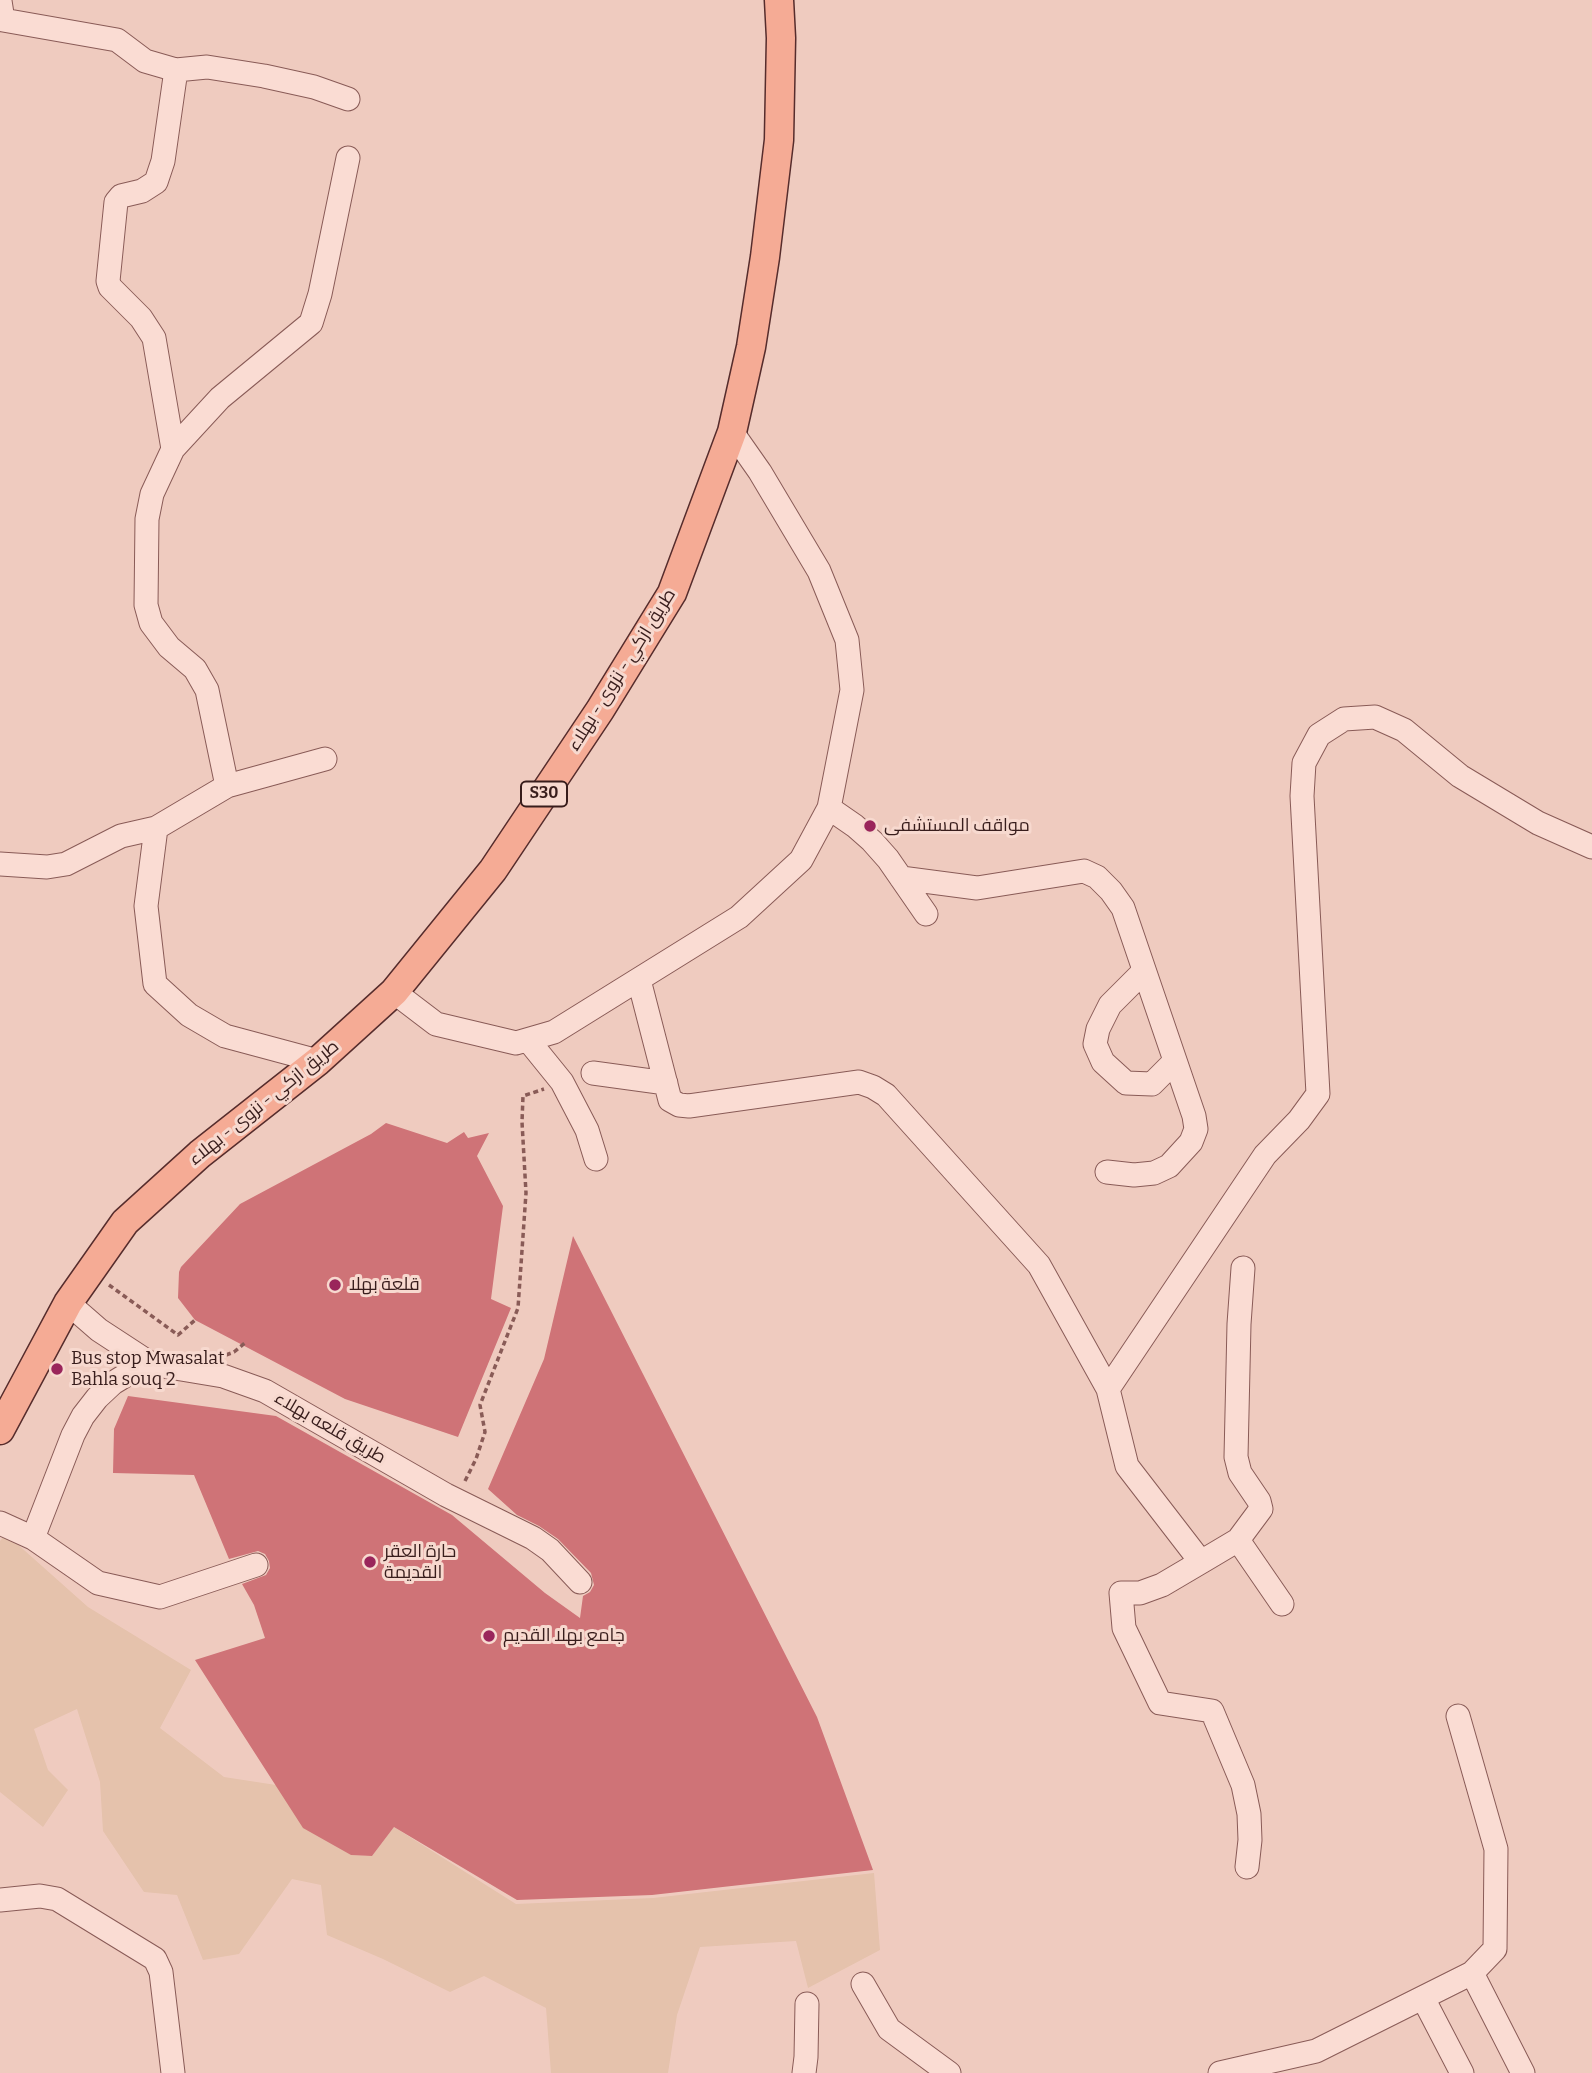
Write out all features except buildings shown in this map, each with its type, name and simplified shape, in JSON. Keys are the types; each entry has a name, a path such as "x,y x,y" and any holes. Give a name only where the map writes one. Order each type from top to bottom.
{"main road":[{"name":"طريق ازكي - نزوى - بهلاء","path":"0,1430 68,1303 125,1222 200,1154 318,1060 394,992 493,870 600,710 672,593 732,432 751,347 779,140 779,0"}],"street":[{"path":"0,1 3,20 117,40 145,61 176,70 207,68 264,76 314,87 348,99"},
{"path":"173,449 154,338 141,318 110,287 108,281 116,202 121,195 142,191 156,182 163,161 176,70"},
{"path":"227,786 207,690 195,669 169,647 151,622 146,605 147,519 152,494 173,449 220,398 311,323 320,294 348,158"},
{"path":"394,992 436,1024 516,1043 554,1032 739,917 801,860 829,808 852,690 847,640 819,571 760,472 732,432"},
{"path":"1108,1389 1265,1155 1299,1120 1318,1094 1302,796 1304,763 1319,734 1344,719 1375,717 1404,730 1460,776 1538,824 1592,847"},
{"path":"0,864 47,867 66,864 121,836 156,828 227,786 325,760"},
{"path":"829,808 872,841 926,914"},
{"path":"156,828 146,906 155,984 189,1015 225,1036 318,1060"},
{"path":"901,878 977,887 1084,871 1097,877 1123,908 1194,1116 1196,1129 1192,1142 1169,1166 1154,1173 1134,1175 1107,1172"},
{"path":"1144,971 1110,1005 1098,1029 1095,1044 1103,1062 1126,1083 1152,1084 1175,1061"},
{"path":"639,980 670,1100 679,1105 689,1106 859,1082 886,1095 1040,1265 1108,1389 1127,1466 1201,1562"},
{"path":"528,1040 562,1082 587,1130 596,1159"},
{"path":"593,1073 666,1083"},
{"path":"1243,1268 1236,1457 1240,1473 1261,1509 1238,1540 1162,1585 1140,1593 1121,1593 1124,1628 1160,1703 1212,1712 1243,1785 1250,1827 1247,1867"},
{"name":"طريق قلعه بهلاء","path":"68,1303 99,1330 151,1364 223,1376 265,1391 456,1500 533,1538 550,1550 580,1582"},
{"path":"33,1538 83,1416 113,1383 151,1364"},
{"path":"0,1523 33,1538 98,1583 160,1597 256,1565"},
{"path":"1238,1540 1282,1604"},
{"path":"1220,2073 1316,2051 1472,1973 1495,1950 1496,1849 1458,1716"},
{"path":"0,1900 40,1896 57,1899 155,1959 161,1972 173,2073"},
{"path":"1472,1973 1522,2073"},
{"path":"863,1984 888,2029 949,2073"},
{"path":"1423,1998 1462,2073"},
{"path":"804,2073 807,2004"}],"path":[{"path":"456,1500 476,1459 485,1432 480,1405 518,1308 526,1193 523,1096 562,1082"},
{"path":"90,1271 177,1335 195,1320"}],"shaded area":[{"path":"6,1534 88,1607 191,1670 160,1728 224,1777 276,1785 351,1855 372,1856 394,1827 516,1904 653,1898 874,1873 880,1950 808,1988 796,1941 700,1947 677,2015 668,2073 551,2073 546,2008 484,1976 450,1992 327,1935 321,1885 292,1879 239,1954 203,1960 177,1895 144,1892 103,1831 100,1782 77,1709 34,1729 48,1770 68,1790 43,1827 0,1792 0,1541"}],"place":[{"name":"مواقف المستشفى","path":"870,826"},
{"name":"قلعة بهلا","path":"335,1285"},
{"name":"Bus stop Mwasalat Bahla souq 2","path":"57,1369"},
{"name":"حارة العقر القديمة","path":"370,1562"},
{"name":"جامع بهلا القديم","path":"489,1636"}]}
